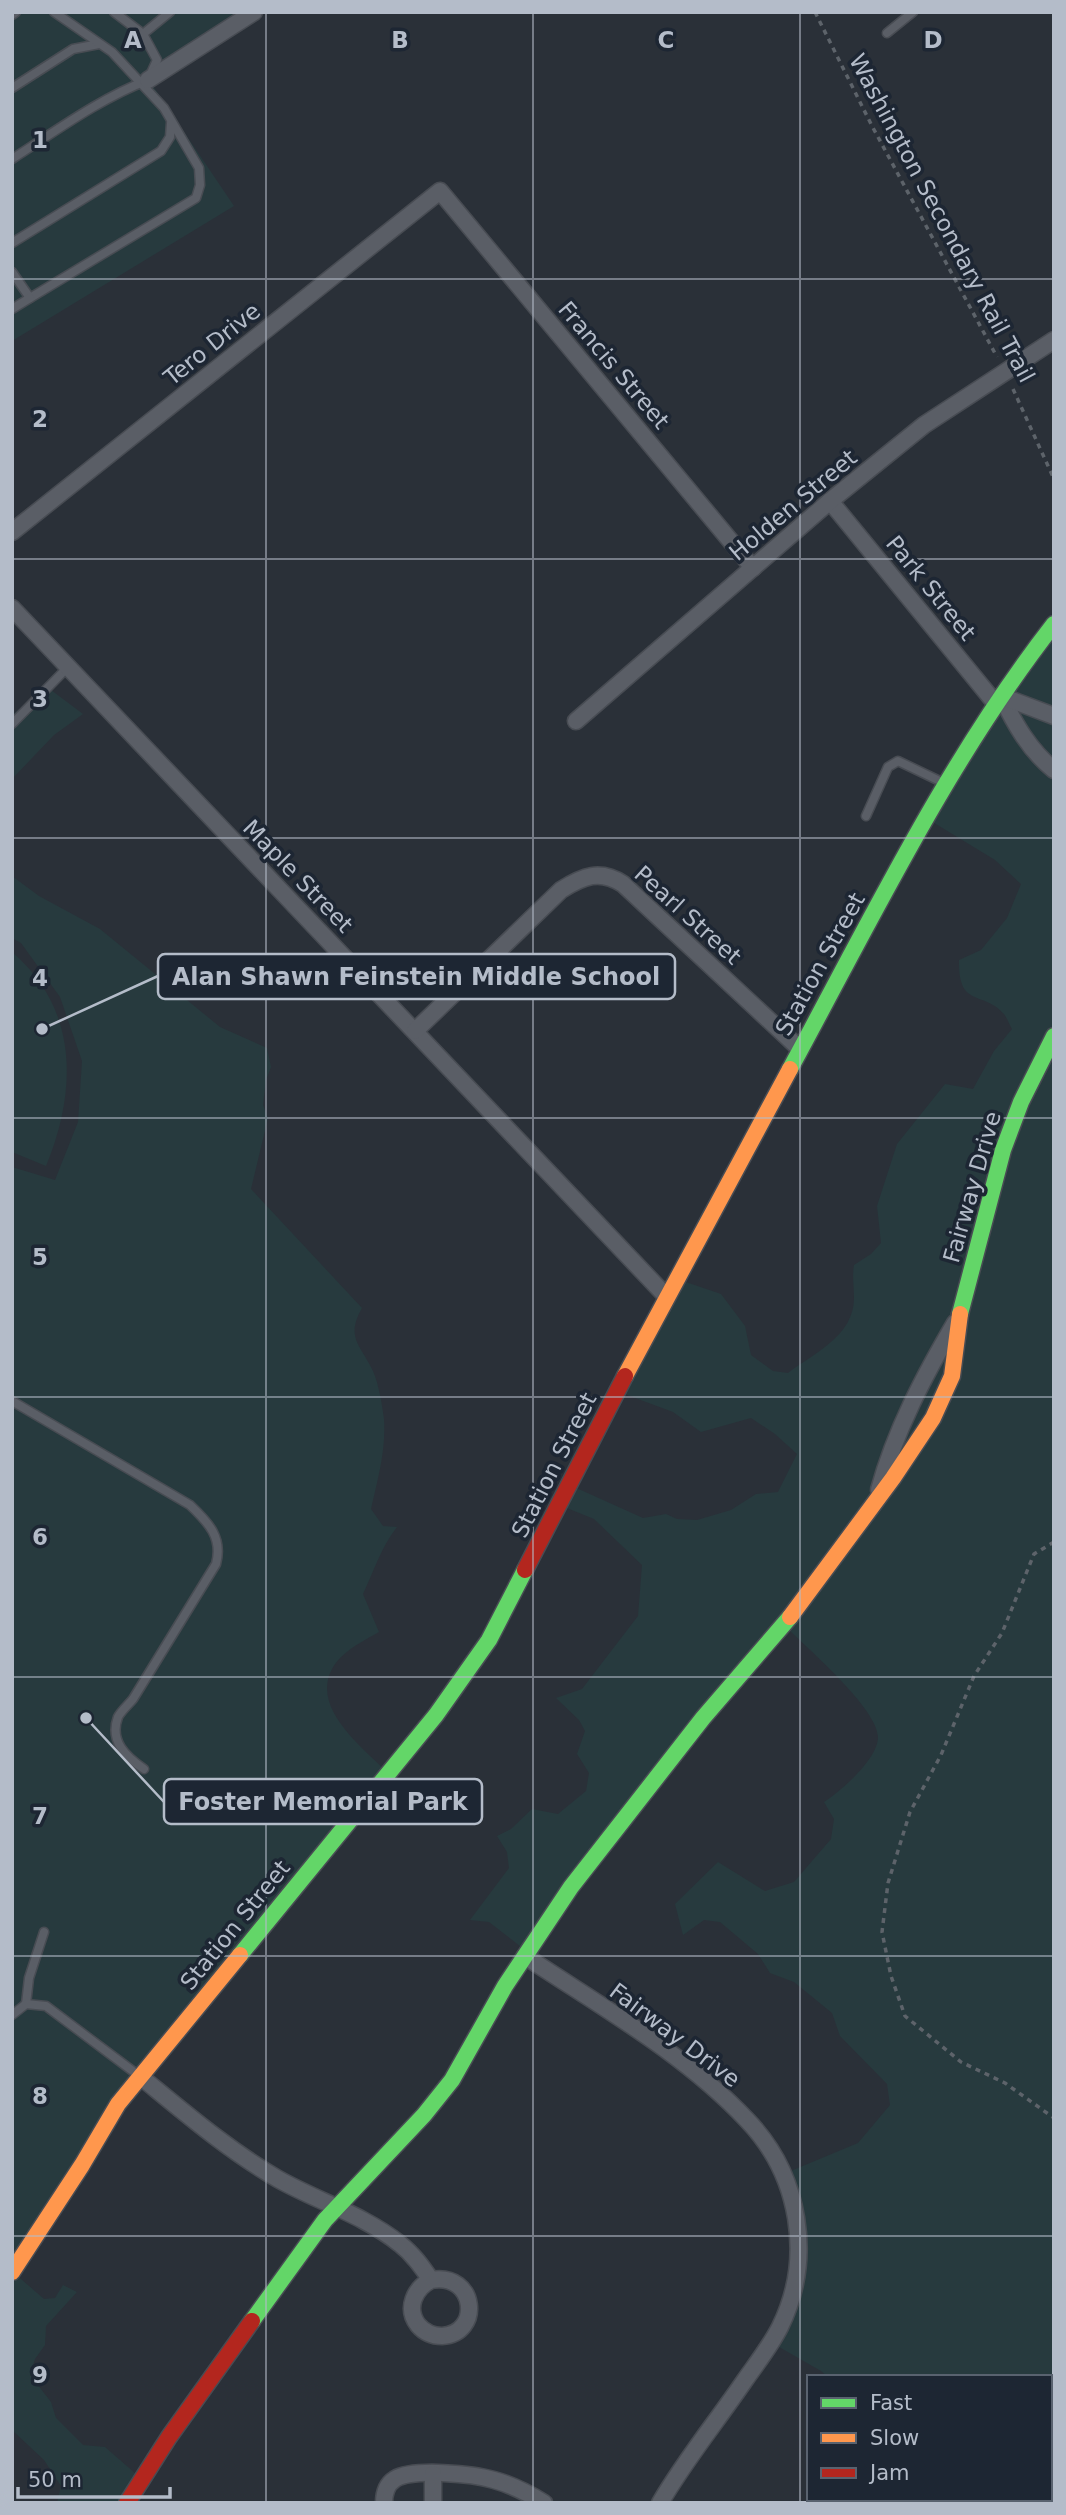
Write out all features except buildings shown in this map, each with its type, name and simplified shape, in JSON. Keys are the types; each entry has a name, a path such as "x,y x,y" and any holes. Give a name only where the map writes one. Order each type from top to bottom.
{"street":[{"path":"141,80 254,12"},
{"name":"Tero Drive","path":"12,532 440,191"},
{"name":"Francis Street","path":"440,191 753,568"},
{"name":"Holden Street","path":"576,721 831,501 924,425 1054,341"},
{"name":"Park Street","path":"831,501 999,700"},
{"name":"Maple Street","path":"12,608 666,1296"},
{"name":"Station Street","path":"12,2272 82,2165 118,2104 436,1715 489,1640 666,1296 800,1049 947,785 1019,669 1054,624"},
{"path":"999,700 1054,716"},
{"path":"999,700 1038,757 1054,770"},
{"name":"Pearl Street","path":"415,1031 561,890 584,877 597,874 615,878 623,884 800,1049"},
{"name":"Fairway Drive","path":"127,2503 169,2437 335,2208 424,2115 452,2080 505,1986 571,1887 703,1718 760,1654 803,1600 903,1464 943,1400 952,1376 960,1315 1003,1150 1021,1102 1054,1036"},
{"name":"Fairway Drive","path":"877,1498 884,1471 908,1409 928,1368 960,1315"},
{"name":"Fairway Drive","path":"524,1956 653,2042 718,2092 748,2121 764,2142 790,2189 799,2225 798,2261 793,2294 780,2328 660,2503"},
{"path":"141,2077 242,2157 279,2180 401,2244 431,2280"},
{"path":"433,2474 433,2503"},
{"path":"384,2503 386,2490 396,2478 433,2474 469,2474 492,2480 514,2487 544,2503"}],"lane":[{"path":"12,309 196,198 200,185 200,168 164,108 141,80 119,59 54,12"},
{"path":"12,159 141,80 157,60 143,34 114,12"},
{"path":"143,34 170,12"},
{"path":"887,33 913,12"},
{"path":"12,88 73,49 99,44"},
{"path":"12,243 161,151 170,137 172,123"},
{"path":"12,272 30,298"},
{"path":"12,724 68,667"},
{"path":"866,817 892,763 898,761 947,785"},
{"path":"12,1401 190,1505 214,1532 220,1550 216,1564 133,1699 118,1716 116,1739 128,1758 144,1769"},
{"path":"26,2004 29,1978 44,1932"},
{"path":"12,2015 26,2004 46,2006 141,2077"}],"path":[{"name":"Washington Secondary Rail Trail","path":"815,12 878,139 1006,372 1054,479"},
{"path":"1054,1542 1034,1554 1002,1633 974,1676 941,1755 910,1812 888,1883 882,1933 891,1976 905,2016 961,2062 1005,2083 1054,2118"}],"green space":[{"path":"12,12 254,12 149,80 234,206 12,341"},
{"path":"1054,625 1054,2503 815,2503 1052,2501 1052,2375 826,2375 772,2343 792,2295 797,2232 786,2173 858,2143 890,2105 887,2084 840,2036 832,2013 794,1982 770,1973 758,1954 720,1922 704,1920 683,1935 675,1904 718,1862 765,1891 794,1882 831,1839 834,1819 824,1802 849,1782 865,1764 872,1755 878,1737 875,1725 866,1711 824,1663 785,1626 525,1950 489,1922 470,1920 509,1868 507,1852 497,1836 511,1829 532,1809 558,1814 586,1791 589,1773 577,1754 585,1731 579,1720 556,1698 582,1689 638,1616 642,1565 594,1519 557,1504 572,1486 643,1518 666,1514 677,1519 697,1520 731,1510 756,1494 778,1492 797,1454 775,1434 751,1418 701,1432 673,1412 619,1392 680,1280 721,1294 745,1326 751,1355 773,1371 788,1373 831,1342 847,1323 852,1311 854,1265 871,1254 881,1243 877,1206 897,1144 945,1084 973,1089 994,1051 1012,1029 1004,1014 996,1007 967,992 960,975 959,960 981,950 1007,918 1021,884 995,860 926,818"},
{"path":"47,687 83,714 54,735 12,779 12,715"},
{"path":"12,876 39,896 100,929 220,1027 267,1048 271,1067 266,1080 263,1105 268,1118 251,1189 362,1308 357,1318 355,1334 375,1376 384,1419 383,1453 371,1509 383,1526 397,1527 382,1551 363,1594 379,1632 341,1657 332,1669 327,1684 328,1698 342,1726 386,1771 147,2067 13,2272 44,2299 55,2298 63,2285 77,2292 46,2326 45,2345 35,2359 30,2375 51,2402 56,2418 83,2445 105,2447 136,2474 125,2503 57,2503 61,2486 44,2460 12,2430 12,1167 55,1180 78,1122 82,1061 60,997 21,943 12,938"},
{"path":"12,952 34,974 50,999 66,1052 67,1080 63,1109 46,1166 12,1152"}],"traffic: fast":[{"path":"790,1069 946,785 1016,676 1054,624"},
{"path":"960,1314 1003,1150 1021,1102 1054,1036"},
{"path":"240,1955 436,1715 489,1640 525,1570"},
{"path":"252,2321 325,2220 424,2115 452,2080 505,1986 571,1887 703,1718 790,1617"}],"traffic: slow":[{"path":"625,1376 790,1069"},
{"path":"790,1617 893,1478 933,1418 952,1376 960,1314"},
{"path":"12,2272 82,2165 118,2104 240,1955"}],"traffic: jam":[{"path":"525,1570 625,1376"},
{"path":"127,2503 169,2437 252,2321"}],"place":[{"name":"Alan Shawn Feinstein Middle School","path":"42,1029"},
{"name":"Foster Memorial Park","path":"86,1718"}]}
